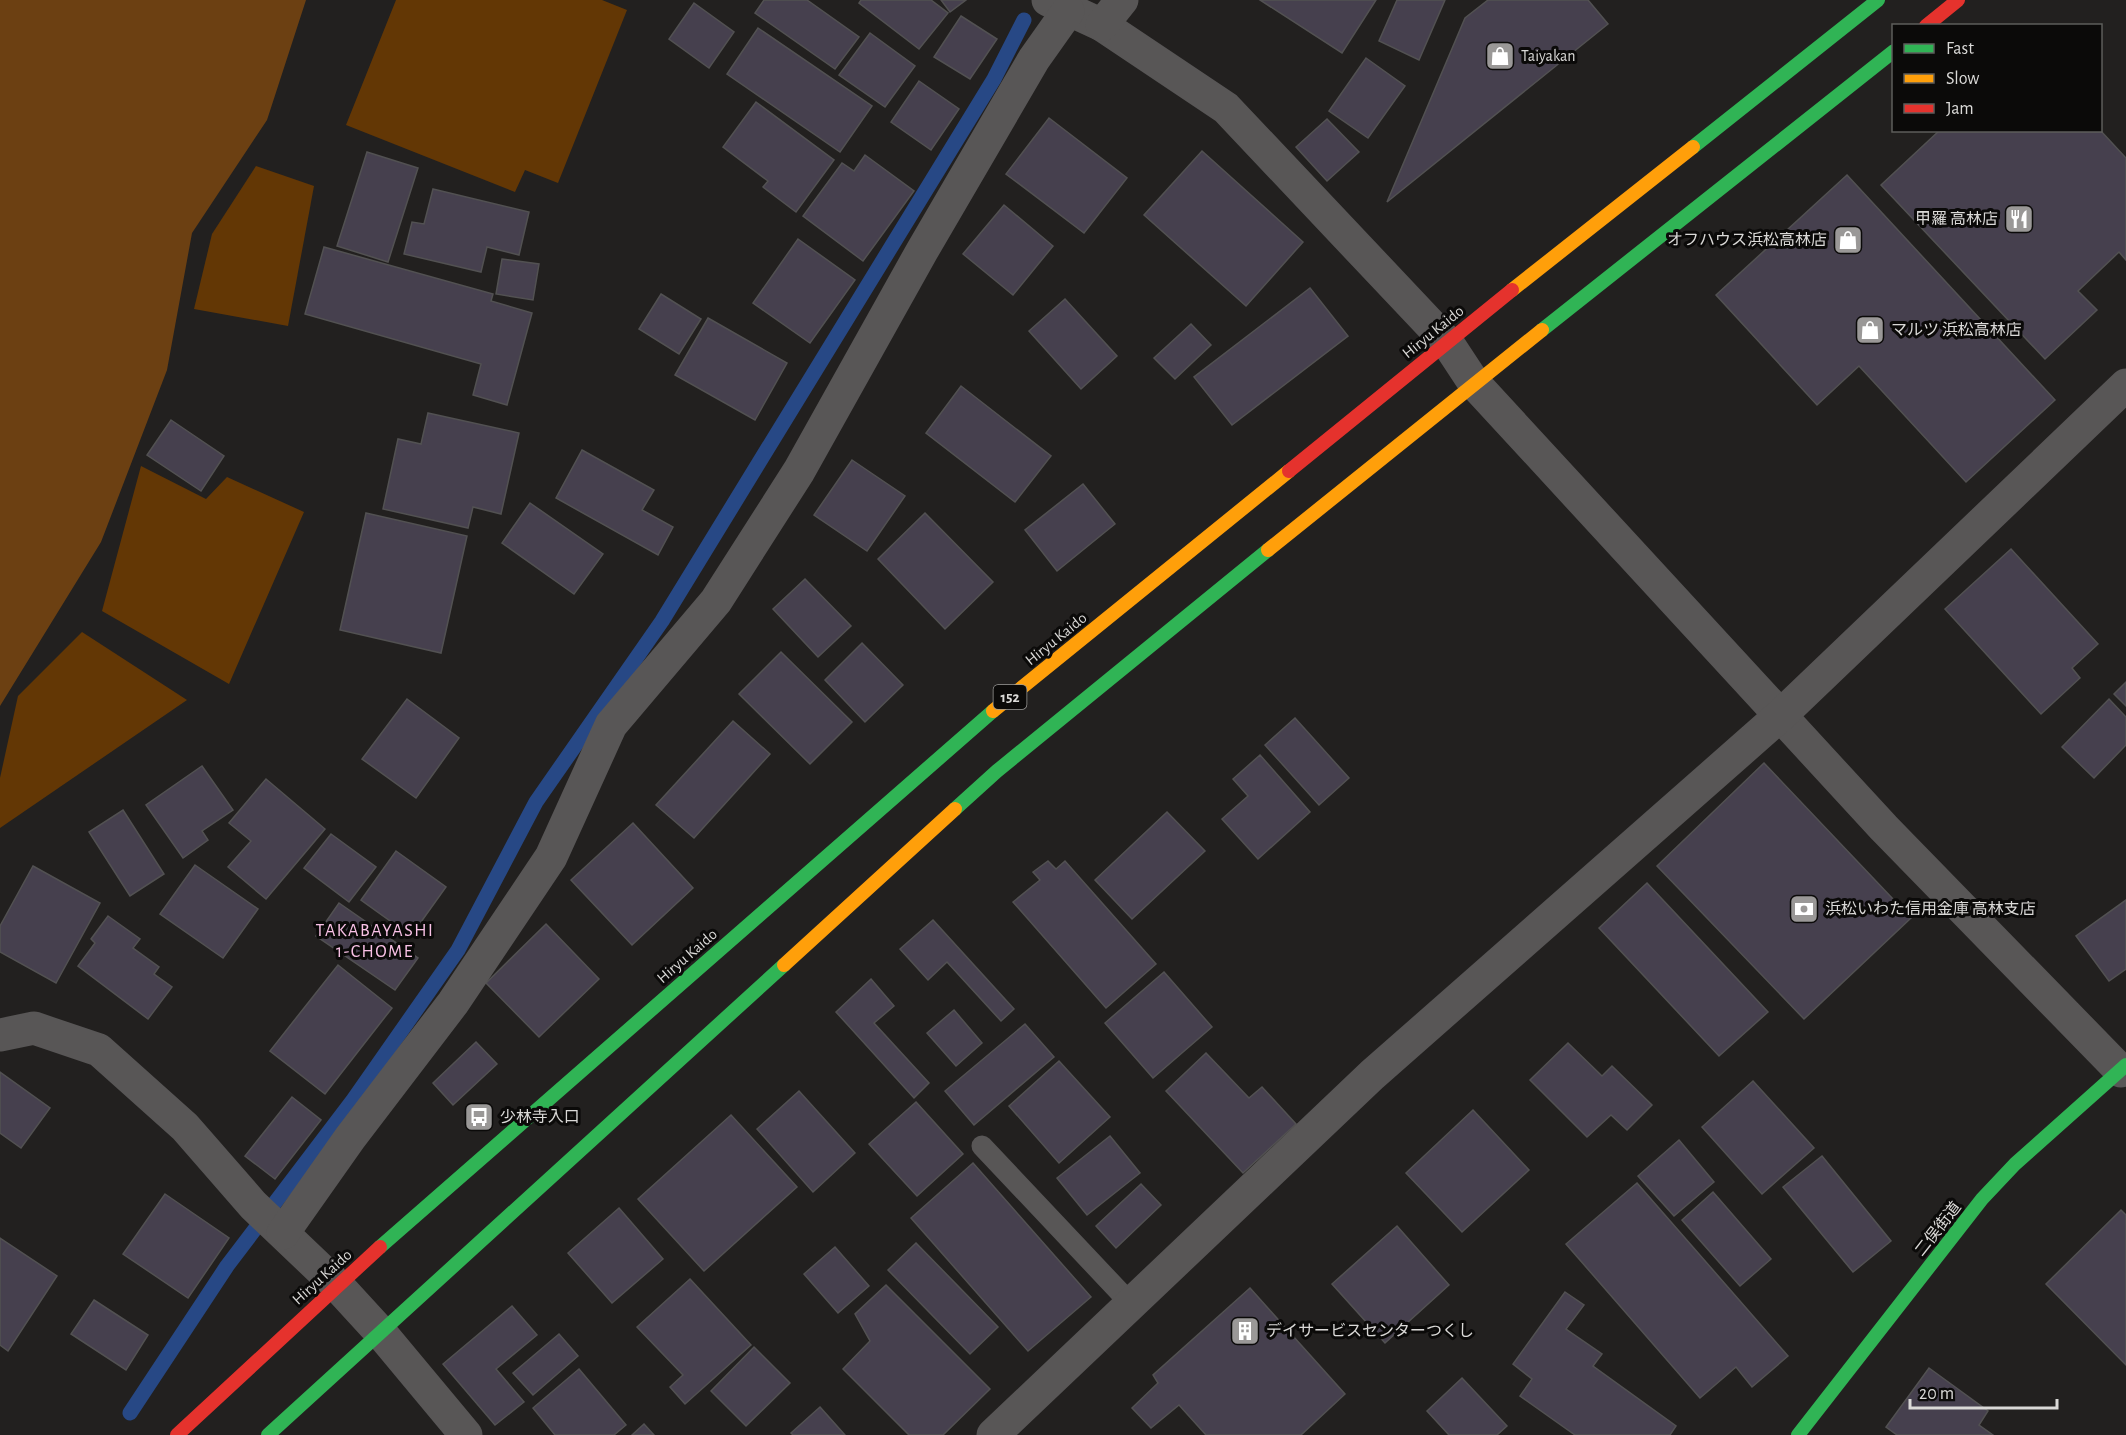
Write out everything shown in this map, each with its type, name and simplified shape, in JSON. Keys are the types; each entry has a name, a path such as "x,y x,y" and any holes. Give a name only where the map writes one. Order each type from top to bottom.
{"main road":[{"name":"Hiryu Kaido","path":"177,1435 337,1285 963,736 1447,342 1878,0"},
{"path":"1928,24 1958,0"},
{"path":"268,1435 997,771 1474,383 1892,52"},
{"name":"二俣街道","path":"1798,1435 1982,1199 2015,1164 2123,1068"}],"street":[{"path":"270,1221 350,1138 453,1003 551,857 611,725 716,601 799,471 922,251 1028,69 1060,4 1112,12 1226,108 1447,342 1474,383 1884,828 2123,1068"},
{"path":"993,1435 1372,1075 1781,715 2126,385"},
{"path":"0,1035 34,1028 99,1050 184,1127 270,1221 337,1285 381,1333 466,1435"}],"lane":[{"path":"982,1146 1131,1305"}],"shaded area":[{"path":"0,0 306,0 267,120 192,233 167,370 101,542 0,706"},
{"path":"396,0 602,0 627,10 558,183 525,170 515,192 346,125"},
{"path":"256,166 314,186 288,326 194,309 212,234"},
{"path":"141,466 206,499 227,477 304,512 229,684 102,611"},
{"path":"82,632 187,700 0,828 0,778 18,696"}],"building":[{"path":"764,0 807,0 859,37 835,69 755,13"},
{"path":"861,0 931,0 948,13 919,49 859,3"},
{"path":"941,0 966,0 950,12"},
{"path":"1260,0 1376,0 1342,53"},
{"path":"1397,0 1445,0 1419,60 1379,41"},
{"path":"1488,0 1588,0 1608,24 1387,202 1465,18"},
{"path":"694,3 734,32 709,68 669,39"},
{"path":"961,16 997,39 970,79 934,57"},
{"path":"758,28 872,106 840,152 727,74"},
{"path":"870,33 915,66 885,107 839,75"},
{"path":"1366,58 1405,86 1368,138 1329,111"},
{"path":"919,81 959,109 931,150 891,122"},
{"path":"756,102 834,160 796,212 763,187 768,181 723,147"},
{"path":"1049,118 1127,178 1084,233 1006,174"},
{"path":"1327,119 1359,152 1327,181 1296,147"},
{"name":"甲羅 高林店","path":"1938,132 2102,132 2126,158 2126,260 2119,252 2078,291 2097,310 2045,359 1881,185"},
{"path":"1202,151 1303,242 1246,306 1144,215"},
{"path":"367,152 418,168 388,262 337,246"},
{"path":"865,155 914,191 863,261 803,216 842,163 854,171"},
{"name":"マルツ 浜松高林店","path":"1847,175 2055,400 1966,482 1859,366 1817,405 1716,295"},
{"path":"433,189 529,212 519,255 487,247 481,272 404,254 412,222 424,224"},
{"path":"1004,205 1053,246 1013,295 963,254"},
{"path":"798,239 855,280 810,343 753,303"},
{"path":"324,247 493,294 491,301 532,313 507,405 473,395 481,364 305,314"},
{"path":"502,259 539,264 533,300 496,294"},
{"path":"1310,288 1348,336 1232,425 1194,377"},
{"path":"661,294 701,319 679,354 639,329"},
{"path":"1065,299 1117,356 1081,389 1029,331"},
{"path":"708,318 787,363 755,420 675,375"},
{"path":"1191,324 1211,345 1175,379 1154,358"},
{"path":"961,386 1051,456 1015,502 926,433"},
{"path":"428,413 519,433 501,514 473,507 468,528 383,509 398,439 421,444"},
{"path":"171,420 224,456 201,491 147,455"},
{"path":"582,450 654,490 642,510 673,527 658,555 556,498"},
{"path":"852,460 905,496 867,551 814,515"},
{"path":"1083,484 1115,524 1057,571 1025,530"},
{"path":"530,503 603,554 574,594 502,543"},
{"path":"366,513 467,536 441,653 340,630"},
{"path":"925,513 993,582 945,629 878,559"},
{"path":"2011,549 2098,644 2072,668 2080,678 2041,714 1945,609"},
{"path":"805,579 851,626 818,657 773,609"},
{"path":"862,643 903,685 865,722 825,680"},
{"path":"781,652 852,722 810,764 739,694"},
{"path":"2126,682 2126,706 2114,694"},
{"path":"407,699 459,738 416,798 362,759"},
{"path":"2109,699 2126,717 2126,745 2094,778 2062,747"},
{"path":"1295,718 1349,778 1319,805 1265,745"},
{"path":"733,721 770,754 694,838 656,805"},
{"path":"1260,755 1310,812 1258,859 1222,819 1248,796 1233,779"},
{"path":"1764,763 1911,918 1804,1019 1657,866"},
{"path":"202,766 233,810 202,831 208,840 183,858 146,805"},
{"path":"266,779 325,829 266,899 228,867 251,841 229,823"},
{"path":"123,810 164,874 130,896 89,832"},
{"path":"1167,812 1205,851 1132,919 1095,880"},
{"path":"633,823 693,888 632,945 571,880"},
{"path":"331,834 376,867 349,902 304,868"},
{"path":"396,851 446,887 411,936 361,900"},
{"path":"1048,861 1056,869 1065,861 1156,964 1106,1008 1013,902 1040,880 1033,872"},
{"path":"195,865 258,909 223,958 160,914"},
{"path":"33,866 100,903 56,983 0,952 0,926"},
{"path":"1647,883 1768,1012 1719,1056 1599,928"},
{"path":"2126,900 2126,969 2109,981 2076,936"},
{"path":"339,903 418,958 395,990 316,936"},
{"path":"108,916 140,939 133,948 159,967 154,974 172,987 148,1019 78,966 95,943 91,939"},
{"path":"933,920 1014,1009 1001,1021 947,962 928,980 900,949"},
{"path":"546,924 599,979 539,1037 486,983"},
{"path":"338,965 392,1008 325,1094 270,1051"},
{"path":"1164,972 1212,1027 1153,1078 1105,1023"},
{"path":"871,979 894,1006 874,1023 929,1083 914,1098 836,1012"},
{"path":"954,1010 982,1043 956,1066 927,1033"},
{"path":"1025,1024 1054,1057 974,1125 945,1091"},
{"path":"476,1042 497,1064 453,1105 433,1083"},
{"path":"1568,1043 1602,1076 1612,1066 1652,1105 1627,1130 1611,1115 1587,1137 1530,1080"},
{"path":"1206,1053 1249,1098 1262,1087 1296,1124 1243,1173 1166,1091"},
{"path":"1059,1061 1110,1117 1059,1163 1009,1106"},
{"path":"0,1072 50,1108 21,1148 0,1133"},
{"path":"1753,1081 1814,1148 1762,1194 1702,1127"},
{"path":"799,1091 855,1153 813,1192 757,1129"},
{"path":"292,1097 321,1120 275,1179 245,1156"},
{"path":"916,1102 963,1154 917,1196 869,1144"},
{"path":"1473,1110 1529,1170 1462,1232 1406,1173"},
{"path":"731,1115 797,1187 704,1271 638,1199"},
{"path":"1110,1136 1140,1173 1087,1215 1057,1178"},
{"path":"1679,1140 1714,1182 1674,1216 1638,1176"},
{"path":"1822,1156 1891,1241 1853,1272 1783,1187"},
{"path":"973,1163 1091,1297 1028,1351 911,1218"},
{"path":"1637,1183 1788,1356 1752,1387 1736,1367 1700,1398 1566,1244"},
{"path":"1141,1184 1161,1205 1116,1248 1096,1226"},
{"path":"1713,1192 1771,1259 1740,1286 1682,1220"},
{"path":"165,1194 229,1238 188,1298 123,1254"},
{"path":"619,1208 663,1259 612,1303 568,1253"},
{"path":"2121,1210 2126,1215 2126,1365 2046,1284"},
{"path":"1397,1226 1449,1285 1385,1343 1332,1284"},
{"path":"0,1238 57,1276 8,1351 0,1345"},
{"path":"916,1243 998,1327 970,1354 888,1270"},
{"path":"835,1247 869,1286 838,1313 804,1274"},
{"path":"690,1279 751,1345 685,1404 670,1387 683,1375 637,1327"},
{"path":"886,1285 990,1389 943,1435 909,1435 843,1369 870,1341 855,1314"},
{"name":"デイサービスセンターつくし","path":"1250,1288 1345,1394 1301,1435 1206,1435 1179,1405 1151,1428 1132,1408 1158,1383 1153,1375"},
{"path":"1565,1292 1584,1305 1566,1329 1602,1354 1593,1366 1676,1426 1670,1435 1575,1435 1520,1396 1532,1379 1513,1364"},
{"path":"94,1300 148,1335 126,1370 71,1334"},
{"path":"512,1306 537,1335 496,1369 524,1402 495,1425 443,1364"},
{"path":"559,1334 578,1356 533,1395 513,1373"},
{"path":"754,1347 790,1383 746,1426 711,1391"},
{"path":"1929,1368 1988,1411 1979,1425 1993,1435 1897,1435 1886,1427"},
{"path":"579,1369 626,1425 614,1435 555,1435 533,1408"},
{"path":"1462,1378 1507,1426 1497,1435 1449,1435 1427,1411"},
{"path":"820,1407 845,1435 793,1435 791,1433"},
{"path":"644,1424 654,1435 632,1435"}],"waterway":[{"path":"130,1413 227,1266 353,1100 458,950 536,802 662,621 994,79 1024,20"}],"traffic: fast":[{"path":"1693,147 1878,0"},
{"path":"1542,330 1892,53"},
{"path":"955,809 997,771 1268,550"},
{"path":"380,1247 993,711"},
{"path":"268,1435 784,965"},
{"path":"1798,1435 1982,1199 2015,1164 2126,1065"}],"traffic: slow":[{"path":"1512,290 1693,147"},
{"path":"1268,550 1542,330"},
{"path":"993,711 1289,471"},
{"path":"784,965 955,809"}],"traffic: jam":[{"path":"1928,24 1958,0"},
{"path":"1289,471 1512,290"},
{"path":"177,1435 380,1247"}],"place":[{"name":"Taiyakan","path":"1500,56"},
{"name":"甲羅 高林店","path":"2019,219"},
{"name":"オフハウス浜松高林店","path":"1848,240"},
{"name":"マルツ 浜松高林店","path":"1870,330"},
{"name":"浜松いわた信用金庫 高林支店","path":"1804,909"},
{"name":"少林寺入口","path":"479,1117"},
{"name":"デイサービスセンターつくし","path":"1245,1331"}],"district":[{"name":"TAKABAYASHI 1-CHOME","path":"375,941"}]}
